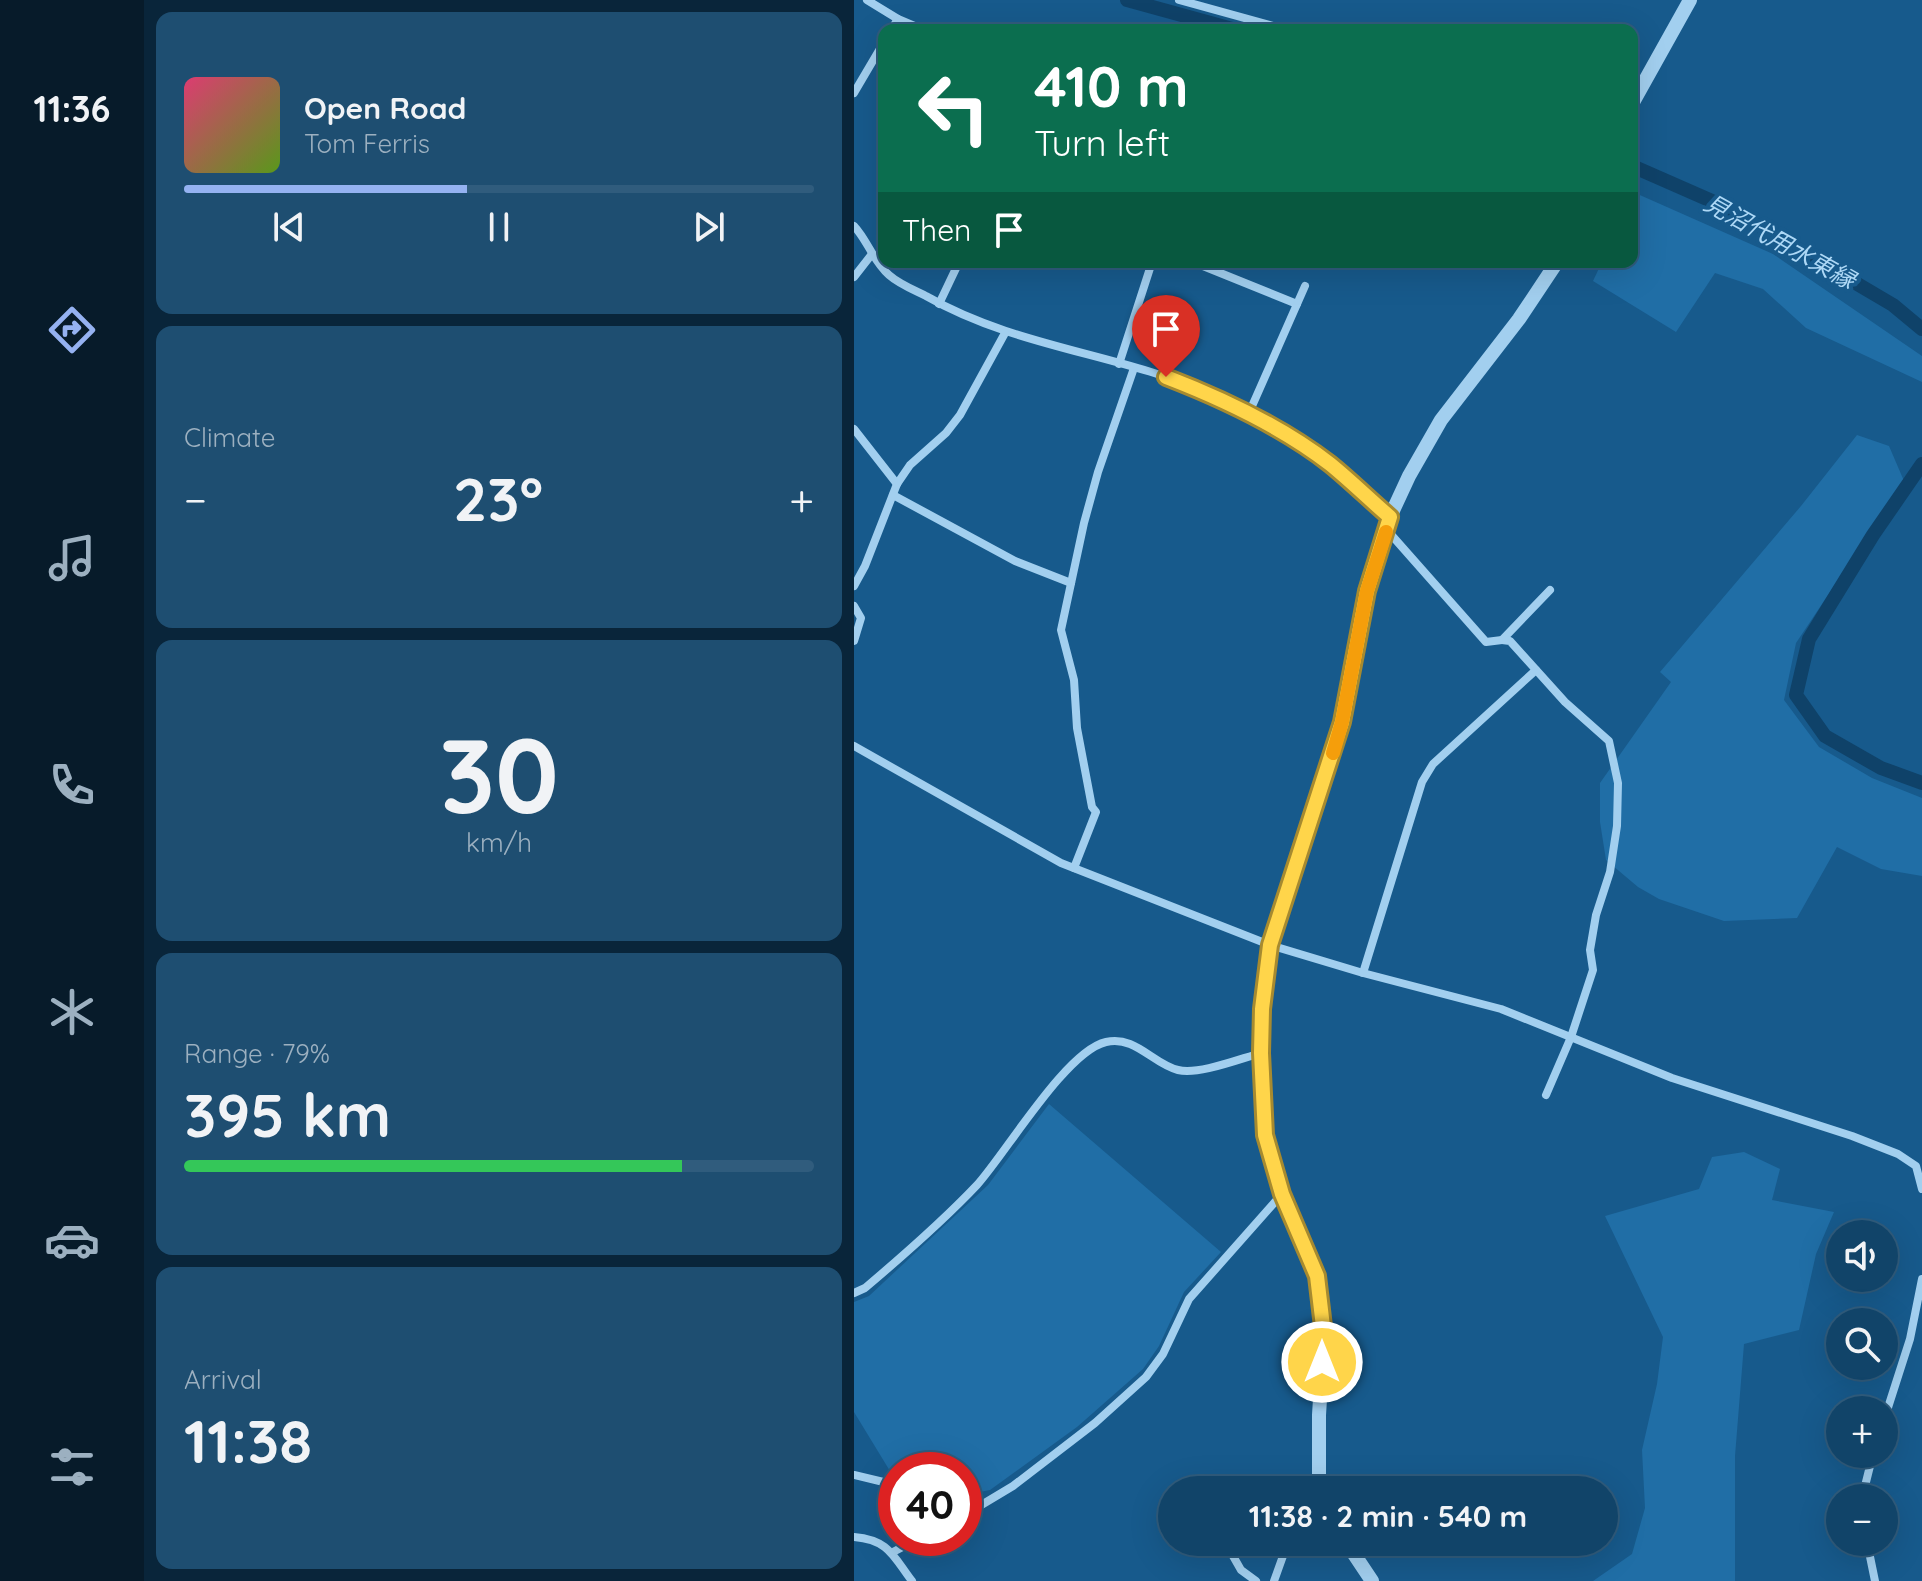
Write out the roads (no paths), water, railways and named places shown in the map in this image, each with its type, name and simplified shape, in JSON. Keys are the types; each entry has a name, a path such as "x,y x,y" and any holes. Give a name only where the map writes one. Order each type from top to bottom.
{"street":[{"path":"867,0 910,24"},
{"path":"1179,0 1266,24"},
{"path":"1638,93 1690,0"},
{"path":"895,24 898,19"},
{"path":"854,93 878,52"},
{"path":"854,226 878,261"},
{"path":"854,277 872,254"},
{"path":"884,268 891,277 939,304 1005,333 1134,368 1211,394 1249,413 1330,464 1388,524 1486,642 1510,641 1565,702 1609,741 1618,783 1615,841 1590,950 1593,970 1571,1037 1546,1095"},
{"path":"939,304 956,268"},
{"path":"1119,364 1150,268"},
{"path":"1208,268 1297,304"},
{"path":"1322,1476 1319,1415 1324,1335 1317,1276 1282,1194 1265,1135 1262,1009 1270,945 1342,722 1367,591 1388,524 1409,476 1441,420 1519,319 1553,268"},
{"path":"1249,413 1305,286"},
{"path":"854,586 897,484 910,465 946,433 960,415 1005,333"},
{"path":"1074,868 1096,812 1092,807 1077,728 1074,680 1061,630 1098,472 1134,368"},
{"path":"854,429 897,484"},
{"path":"893,495 1015,561 1071,583"},
{"path":"1502,640 1550,590"},
{"path":"854,606 861,618 854,641"},
{"path":"1363,973 1422,782 1433,764 1536,670"},
{"path":"854,746 1061,863 1270,945 1501,1009 1672,1078 1852,1136 1919,1165 1922,1189"},
{"path":"854,1293 865,1288 935,1228 980,1182 1043,1098 1091,1049 1107,1042 1124,1042 1181,1071 1261,1053"},
{"path":"982,1505 1013,1486 1095,1423 1146,1377 1163,1354 1189,1299 1282,1194"},
{"path":"1892,1396 1910,1339 1922,1279"},
{"path":"854,1475 878,1481"},
{"path":"854,1537 870,1538 878,1543"},
{"path":"896,1556 912,1581"},
{"path":"1233,1556 1241,1570 1256,1581"},
{"path":"1274,1581 1283,1556"},
{"path":"1355,1556 1372,1581"},
{"path":"1870,1556 1875,1581"}],"waterway":[{"name":"見沼代用水東縁","path":"1127,0 1214,24"},
{"name":"見沼代用水東縁","path":"1638,169 1730,209 1893,305 1922,329"},
{"name":"見沼代用水東縁","path":"1922,464 1873,535 1809,639 1796,695 1825,736 1881,768 1922,783"}]}
